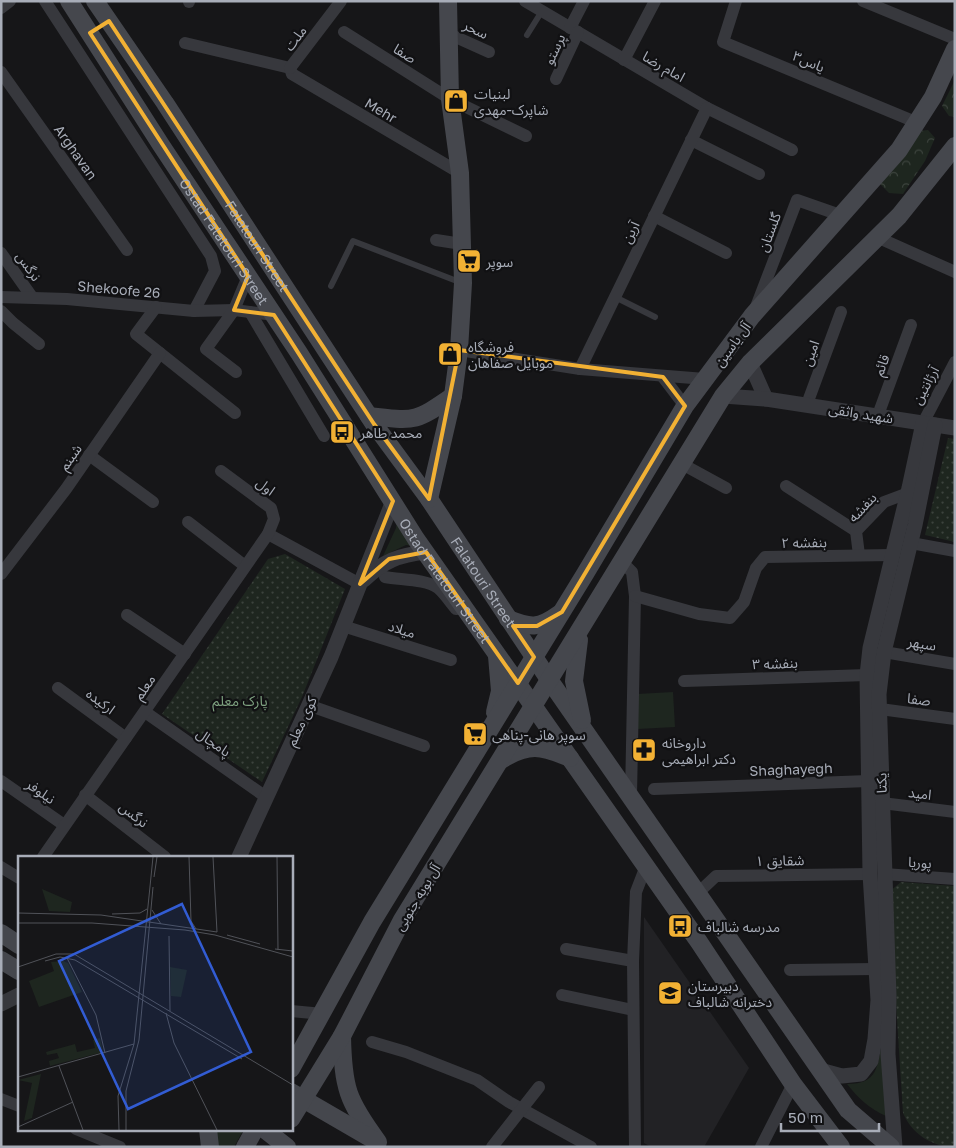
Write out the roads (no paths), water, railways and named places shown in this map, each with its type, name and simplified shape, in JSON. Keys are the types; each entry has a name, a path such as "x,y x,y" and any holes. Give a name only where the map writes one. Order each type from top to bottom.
{"main road":[{"name":"Ostad Falatouri Street","path":"70,1 426,552 699,942 793,1084 841,1147"},
{"name":"Falatouri Street","path":"95,1 173,115 369,416 429,499 550,681 631,794 820,1070 848,1110 891,1147"},
{"path":"429,499 453,396 459,350 463,283 460,173 450,99 448,1"},
{"path":"90,33 109,21"},
{"name":"آل یاسین","path":"534,657 685,406 752,316 840,214 899,150 933,97 955,49"},
{"name":"آل یاسین","path":"550,681 723,396 750,364 879,238 904,211 955,146"},
{"path":"369,416 406,421 424,416 453,396"},
{"path":"585,574 582,580 587,593 593,595 605,590"},
{"path":"508,619 525,626 537,626 562,612"},
{"path":"580,631 574,680 577,704 585,730"},
{"path":"492,727 500,691 496,653"},
{"name":"آل بویه جنوبی","path":"292,1066 298,1049 323,1014 372,922 534,657"},
{"name":"آل بویه جنوبی","path":"292,1114 297,1095 342,1036 402,920 550,681"},
{"path":"501,760 516,751 532,747 549,749 570,758"},
{"path":"435,819 457,831"},
{"path":"1,933 18,944"},
{"path":"1,960 18,970"},
{"path":"342,1036 343,1072 348,1097 382,1144"},
{"path":"297,1095 382,1144"},
{"path":"208,1130 210,1147"},
{"path":"245,1147 254,1130"},
{"path":"265,1130 281,1141"}],"street":[{"path":"1,8 10,1"},
{"path":"45,1 211,256 215,271 194,311"},
{"name":"ملت","path":"290,68 341,1"},
{"name":"امام رضا","path":"525,1 707,108 792,150"},
{"name":"پرستو","path":"556,78 584,1"},
{"path":"624,60 655,1"},
{"path":"863,1 955,39"},
{"name":"یاس۳","path":"735,4 723,42 918,123"},
{"name":"صفا","path":"344,32 450,99 526,136"},
{"name":"سحر","path":"450,34 489,52"},
{"path":"185,43 290,68"},
{"name":"Mehr","path":"290,68 292,74 300,79 460,173"},
{"name":"Arghavan","path":"1,72 127,250"},
{"name":"آرین","path":"580,369 707,108"},
{"path":"691,140 759,174"},
{"name":"گلستان","path":"752,316 797,200 840,214"},
{"path":"654,216 726,253"},
{"path":"879,238 955,272"},
{"path":"436,240 462,244"},
{"name":"نرگس","path":"1,253 32,298"},
{"path":"236,372 206,349 234,310 248,276"},
{"name":"Shekoofe 26","path":"1,297 194,311 234,310 274,315"},
{"path":"156,307 136,334 235,413"},
{"path":"1,311 13,324 39,344"},
{"path":"250,312 324,436"},
{"name":"امین","path":"807,404 840,312"},
{"name":"قائم","path":"878,415 911,326"},
{"path":"459,350 580,369 706,379"},
{"name":"شبنم","path":"3,567 89,455 160,354"},
{"name":"آرژانتین","path":"929,424 955,362"},
{"path":"750,364 766,399"},
{"path":"663,377 685,406"},
{"name":"شهید واثقی","path":"723,396 807,404 955,428"},
{"name":"یکتا","path":"895,1147 883,996 877,874 868,781 868,675 870,648 892,555 913,491 929,424"},
{"path":"89,455 153,502"},
{"path":"682,464 726,488"},
{"name":"اول","path":"221,471 270,508 274,519 268,534"},
{"path":"786,486 856,531"},
{"name":"یکتا","path":"820,1070 842,1076 861,1074 870,1061 883,996 876,969 877,874 882,803 880,709 884,652 911,543 913,491"},
{"name":"بنفشه","path":"859,556 856,531 884,502 913,491"},
{"name":"کوی معلم","path":"239,856 343,626 393,501"},
{"path":"188,522 245,566"},
{"path":"268,534 360,584"},
{"name":"معلم","path":"44,856 268,534"},
{"path":"911,543 955,551"},
{"name":"کوی معلم","path":"360,584 376,568 389,559 405,554 426,552"},
{"name":"بنفشه ۲","path":"635,596 699,614 730,618 744,602 756,568 765,557 892,555"},
{"path":"622,562 632,572 635,596 631,794"},
{"path":"385,577 409,582 428,582 439,589 456,609 465,608"},
{"path":"127,615 184,654"},
{"name":"میلاد","path":"343,626 451,660"},
{"name":"سپهر","path":"884,652 955,664"},
{"name":"بنفشه ۳","path":"684,681 868,675"},
{"name":"ارکیده","path":"58,688 126,738"},
{"path":"308,705 424,746"},
{"name":"صفا","path":"880,709 955,719"},
{"name":"پامچال","path":"145,712 266,797"},
{"name":"نیلوفر","path":"1,781 64,826"},
{"name":"Shaghayegh","path":"654,789 868,781"},
{"name":"نرگس","path":"85,795 164,856"},
{"name":"امید","path":"882,803 955,812"},
{"path":"635,1147 633,961 636,892 646,866"},
{"path":"1,867 18,877"},
{"name":"پوریا","path":"877,874 955,879"},
{"name":"شقایق ۱","path":"698,893 716,876 877,874"},
{"path":"566,949 633,961"},
{"path":"790,970 876,969"},
{"path":"562,995 633,1010"},
{"path":"1,1004 18,996"},
{"path":"292,1011 323,1014"},
{"path":"372,1042 406,1052 477,1080 591,1147"},
{"path":"761,1147 793,1084"},
{"path":"492,1147 539,1087"},
{"path":"1,1099 18,1106"},
{"path":"78,1130 120,1147"}],"lane":[{"path":"527,35 542,11"},
{"path":"331,286 353,242 463,283"},
{"path":"615,297 655,317"}],"place":[{"name":"لبنیات شاپرک-مهدی","path":"456,101"},
{"name":"سوپر","path":"469,261"},
{"name":"فروشگاه موبایل صفاهان","path":"450,354"},
{"name":"محمد طاهر","path":"342,432"},
{"name":"سوپر هانی-پناهی","path":"475,734"},
{"name":"داروخانه دکتر ابراهیمی","path":"644,750"},
{"name":"مدرسه شالباف","path":"680,926"},
{"name":"دبیرستان دخترانه شالباف","path":"670,993"}],"park label":[{"name":"پارک معلم","path":"240,700"}]}
